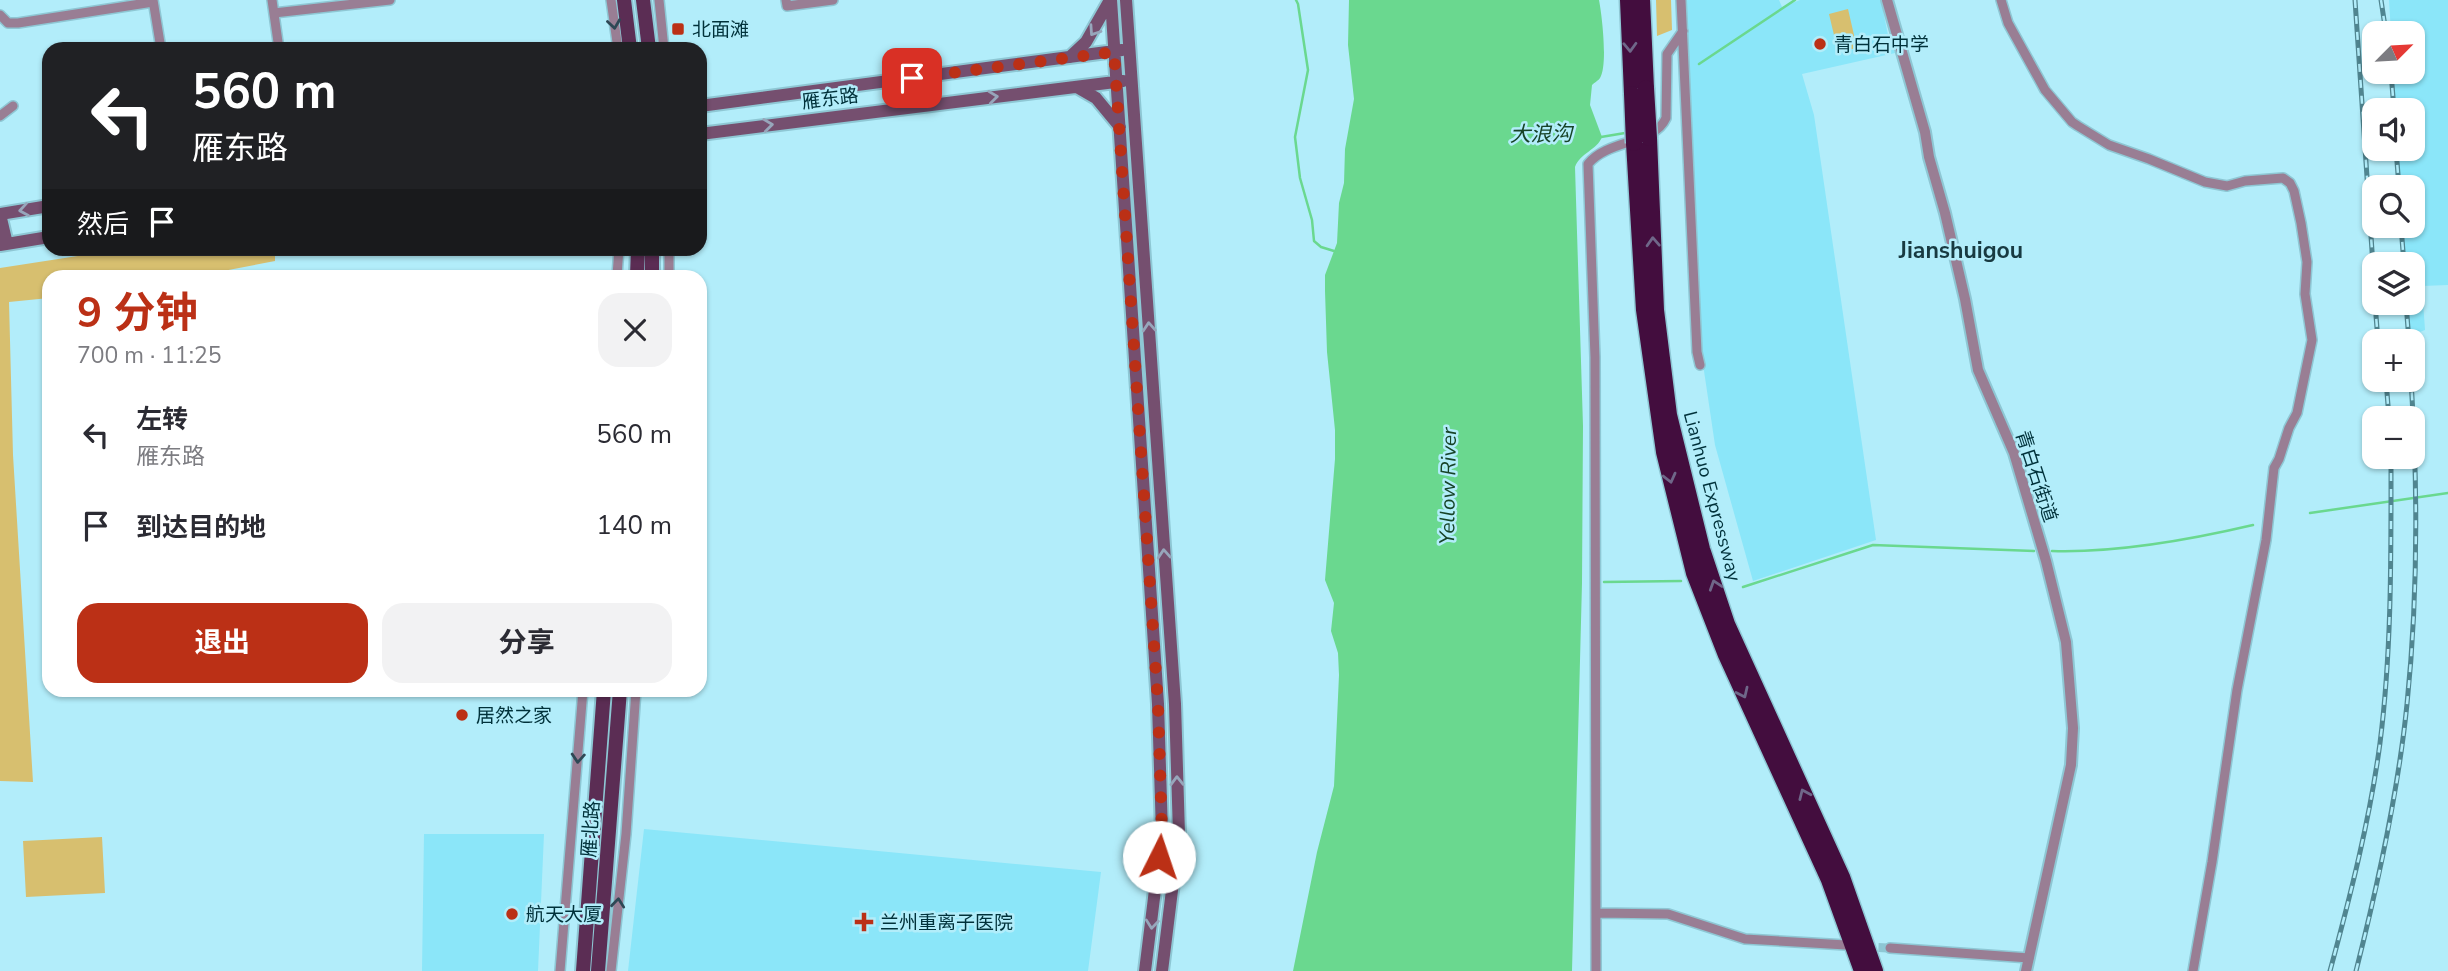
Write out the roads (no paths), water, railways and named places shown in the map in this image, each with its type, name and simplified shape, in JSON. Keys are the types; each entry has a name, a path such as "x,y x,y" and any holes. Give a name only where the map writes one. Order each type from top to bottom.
{"highway":[{"name":"Lianhuo Expressway","path":"1628,0 1639,91"},
{"name":"Lianhuo Expressway","path":"1642,0 1639,91 1644,310 1664,452 1694,572 1726,655 1829,880 1861,971"},
{"name":"Lianhuo Expressway","path":"1641,140 1656,310 1669,415 1702,549 1727,624 1842,877 1875,971"}],"main road":[{"path":"624,0 629,42"},
{"path":"643,0 648,42"},
{"path":"1111,0 1158,704 1162,833 1145,971"},
{"path":"1070,57 1086,42 1111,0"},
{"path":"1126,0 1175,704 1179,834 1162,971"},
{"name":"雁东路","path":"707,105 1130,49"},
{"name":"雁东路","path":"707,133 1132,80"},
{"path":"1077,87 1096,98 1120,127"},
{"path":"42,207 0,214 3,244 42,238"},
{"path":"1143,491 1159,493"},
{"name":"雁北路","path":"583,971 603,697"},
{"name":"雁北路","path":"598,971 619,697"}],"street":[{"path":"272,0 278,42"},
{"path":"274,13 390,0"},
{"path":"611,0 617,42"},
{"path":"659,0 663,42"},
{"path":"786,0 787,6 833,0"},
{"path":"1681,0 1688,185 1697,352 1700,365"},
{"name":"青白石街道","path":"1887,0 1945,213 1978,370 2014,453 2046,561 2066,642 2073,728 2071,765 2026,971"},
{"path":"2001,0 2008,23 2045,90 2072,122 2109,145 2205,183 2227,186 2245,181 2283,178 2290,183 2294,191 2301,223 2307,262 2305,294 2312,340 2297,413 2274,468 2266,540 2237,690 2193,971"},
{"path":"0,15 8,23 18,23 153,1 160,42"},
{"path":"1596,971 1595,357 1588,164 1594,156 1657,132 1663,125 1666,118 1667,54 1683,31"},
{"path":"0,116 13,106"},
{"path":"560,971 582,697"},
{"path":"611,971 626,834 636,697"},
{"path":"1598,913 1668,914 1745,939 1846,946"},
{"path":"1890,948 2029,958"}],"water":[{"name":"Yellow River","path":"1349,0 1599,0 1604,62 1600,78 1592,85 1590,105 1602,137 1575,167 1583,426 1582,583 1572,971 1293,971 1317,852 1334,786 1339,675 1338,653 1331,631 1334,603 1325,580 1335,430 1327,352 1325,275 1337,243 1345,149 1354,99 1348,45"}],"waterway":[{"path":"1296,0 1308,70 1295,137 1300,178 1312,220 1314,241 1321,247 1334,251"},
{"name":"大浪沟","path":"1699,64 1795,0"},
{"name":"大浪沟","path":"1601,137 1625,133"},
{"path":"2310,513 2448,493"},
{"path":"2052,551 2102,550 2153,544 2253,525"},
{"path":"1743,587 1873,545 2034,551"},
{"path":"1604,582 1681,581"}],"tunnel":[{"path":"1865,947 1890,948"}],"railway":[{"path":"2355,0 2372,252"},
{"path":"2381,0 2384,21"},
{"path":"2392,84 2393,98"},
{"path":"2397,161 2398,175"},
{"path":"2402,238 2403,252"},
{"path":"2376,315 2377,329"},
{"path":"2407,315 2408,329"},
{"path":"2387,392 2388,406"},
{"path":"2356,971 2386,839 2407,704 2416,542 2412,392"},
{"path":"2330,971 2365,829 2380,743 2389,636 2391,469"}],"place":[{"name":"北面滩","path":"678,29"},
{"name":"青白石中学","path":"1820,44"},
{"name":"居然之家","path":"462,715"},
{"name":"航天大厦","path":"512,914"},
{"name":"兰州重离子医院","path":"864,922"}],"district":[{"name":"Jianshuigou","path":"1961,250"}]}
